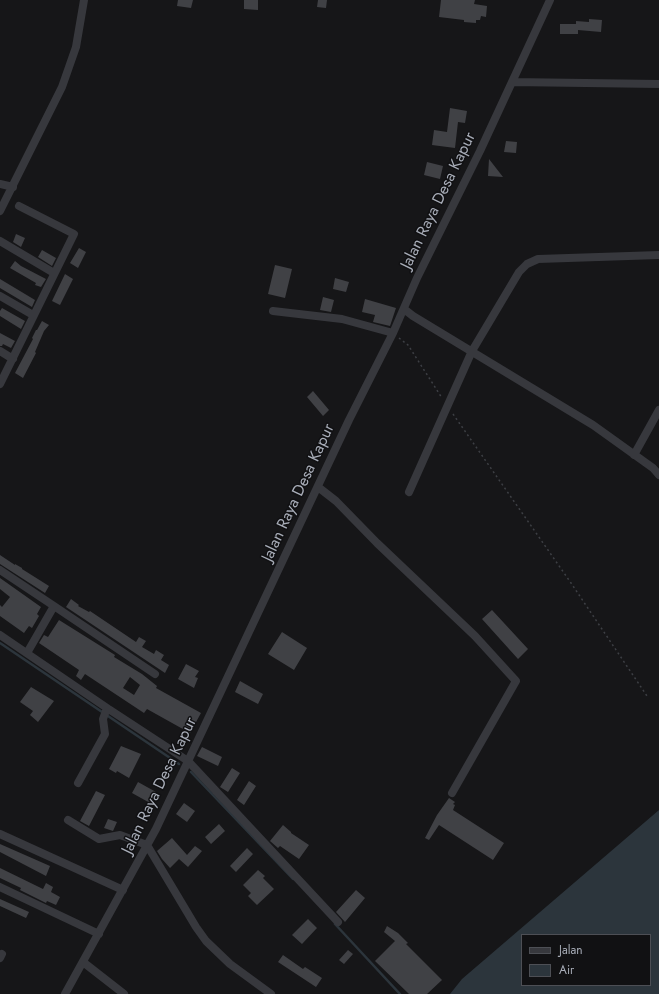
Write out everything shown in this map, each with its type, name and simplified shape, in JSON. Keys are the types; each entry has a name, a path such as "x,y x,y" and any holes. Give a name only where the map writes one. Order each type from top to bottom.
{"street":[{"path":"0,212 62,87 76,47 84,0"},
{"name":"Jalan Raya Desa Kapur","path":"65,994 147,845 188,761 349,420 393,333 417,278 480,151 550,0"},
{"path":"512,82 659,84"},
{"path":"0,184 13,187"},
{"path":"0,384 74,234 20,206"},
{"path":"0,241 54,273"},
{"path":"410,492 472,351 519,272 527,264 538,259 659,256"},
{"path":"0,296 33,315"},
{"path":"404,309 412,316 593,425 652,468 659,475"},
{"path":"273,311 342,319 393,333"},
{"path":"0,351 13,359"},
{"path":"634,455 659,410"},
{"path":"318,487 336,501 377,543 475,636 516,681 452,793"},
{"path":"0,570 155,674"},
{"path":"27,653 54,606"},
{"path":"0,635 106,711 188,761 338,922"},
{"path":"78,783 105,734 103,719 106,711"},
{"path":"68,820 99,839 120,835 147,845 206,941 230,964 271,994"},
{"path":"0,834 123,890"},
{"path":"0,887 99,934"},
{"path":"83,962 124,994"}],"path":[{"path":"393,333 408,345 447,406 571,583 647,696"}],"water":[{"path":"659,810 659,994 450,994 462,979"}],"building":[{"path":"178,0 193,0 191,8 177,6"},
{"path":"244,0 258,0 258,10 244,9"},
{"path":"318,0 327,0 326,8 317,7"},
{"path":"441,0 475,0 474,4 487,6 486,17 481,16 480,20 476,20 476,23 439,17"},
{"path":"589,19 602,20 601,32 578,30 578,34 560,34 560,24 576,24 576,21 589,22"},
{"path":"450,108 467,111 465,123 458,122 455,148 432,145 434,130 447,132"},
{"path":"506,141 517,142 516,153 504,152"},
{"path":"489,159 503,177 488,176"},
{"path":"427,162 443,166 440,179 424,175"},
{"path":"16,234 25,238 21,247 13,242"},
{"path":"79,248 86,252 78,268 70,263"},
{"path":"42,250 56,258 52,266 38,257"},
{"path":"15,261 21,266 46,279 41,287 35,285 36,283 10,268"},
{"path":"275,265 292,269 285,298 268,294"},
{"path":"65,274 73,279 60,305 52,301"},
{"path":"335,278 349,282 346,292 333,289"},
{"path":"0,279 35,300 32,307 0,288"},
{"path":"323,297 334,300 331,312 320,310"},
{"path":"365,299 396,308 390,326 373,322 375,315 362,312"},
{"path":"2,308 25,321 21,329 0,316 0,311"},
{"path":"42,321 49,325 44,331 35,352 36,353 23,378 15,373"},
{"path":"0,333 15,341 11,348 3,344 0,346"},
{"path":"313,391 329,410 323,416 307,397"},
{"path":"0,555 49,586 45,593 0,564"},
{"path":"0,578 41,607 37,614 39,616 32,628 29,626 24,633 0,616 0,605 2,607 10,597 0,589"},
{"path":"71,599 79,605 78,606 89,612 90,611 136,642 139,637 146,641 142,647 154,654 156,650 164,655 161,660 169,665 165,673 66,607"},
{"path":"492,610 528,649 518,659 482,619"},
{"path":"59,620 115,655 114,657 142,674 157,686 156,688 201,713 190,733 147,709 144,713 85,674 81,680 76,676 79,670 39,643 44,635 48,637","holes":["130,677 140,685 134,695 123,688"]},
{"path":"282,632 307,648 294,670 268,654"},
{"path":"186,664 199,671 195,677 198,678 194,688 178,679"},
{"path":"240,681 263,694 258,704 235,692"},
{"path":"31,687 54,701 38,722 30,715 33,711 20,702"},
{"path":"121,746 141,754 129,778 117,771 116,773 109,769"},
{"path":"202,747 222,757 218,766 197,756"},
{"path":"232,768 240,773 228,792 220,787"},
{"path":"249,781 256,786 244,805 237,800"},
{"path":"138,782 156,792 150,803 132,793"},
{"path":"96,791 105,795 89,826 80,821"},
{"path":"449,798 455,802 453,804 455,805 453,810 504,843 493,860 439,825 429,840 425,838 437,815"},
{"path":"184,803 195,811 187,822 176,814"},
{"path":"108,819 117,822 113,831 104,828"},
{"path":"219,824 225,831 211,844 205,837"},
{"path":"283,825 291,833 309,845 299,859 280,846 278,848 270,841"},
{"path":"172,838 187,855 195,846 202,851 188,867 179,859 170,868 157,851"},
{"path":"0,844 50,866 46,876 0,852"},
{"path":"247,848 253,854 236,872 230,866"},
{"path":"0,868 43,889 46,883 53,887 51,892 60,897 56,905 47,901 46,903 20,890 21,888 0,878"},
{"path":"258,870 265,876 263,878 274,889 257,905 248,896 251,893 243,885"},
{"path":"356,890 365,898 345,922 336,912"},
{"path":"0,899 29,912 26,918 0,906"},
{"path":"308,919 317,928 302,944 292,935"},
{"path":"387,926 398,933 408,943 406,944 442,980 427,994 409,994 375,961 395,941 384,932"},
{"path":"348,950 353,954 344,964 339,960"},
{"path":"283,955 303,969 305,967 322,978 316,987 278,962"}],"waterway":[{"path":"0,643 179,764"},
{"path":"191,772 293,879"},
{"path":"335,924 400,994"}]}
